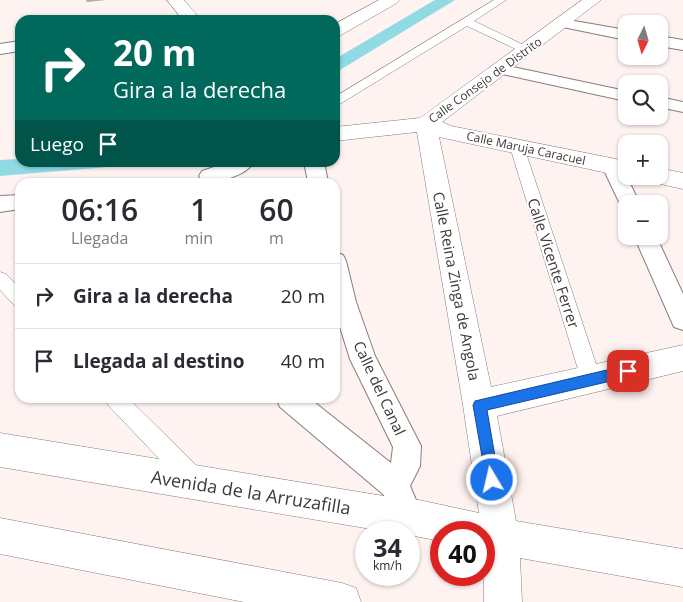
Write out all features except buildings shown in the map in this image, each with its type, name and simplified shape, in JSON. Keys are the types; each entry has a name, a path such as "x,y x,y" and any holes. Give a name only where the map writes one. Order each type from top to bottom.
{"street":[{"path":"175,0 188,15"},
{"path":"340,28 389,0"},
{"path":"340,100 501,0"},
{"name":"Calle Consejo de Distrito","path":"340,133 426,124 593,0"},
{"path":"467,22 526,50"},
{"path":"563,23 618,33"},
{"path":"668,42 683,45"},
{"path":"0,49 15,47"},
{"path":"499,69 618,94"},
{"path":"668,104 683,107"},
{"name":"Calle Maruja Caracuel","path":"426,124 446,132 618,168"},
{"name":"Calle Reina Zinga de Angola","path":"426,124 480,405 501,536"},
{"name":"Calle Vicente Ferrer","path":"517,147 591,379"},
{"path":"209,176 236,167"},
{"path":"668,178 683,181"},
{"path":"0,204 15,202"},
{"path":"649,245 683,320"},
{"path":"0,279 15,295"},
{"name":"Calle del Canal","path":"340,284 344,302 363,359 407,446 399,501"},
{"path":"480,405 683,358"},
{"path":"120,403 199,484"},
{"path":"294,403 399,501"},
{"name":"Avenida de la Arruzafilla","path":"0,450 199,484 399,501 419,518 501,536 683,568"},
{"path":"0,536 342,602"},
{"path":"501,536 503,602"}],"water":[{"path":"435,0 455,0 340,70 340,56"},
{"path":"15,159 15,167 108,167 0,176 0,160"}],"route":[{"path":"492,480 480,405 628,371"}]}
